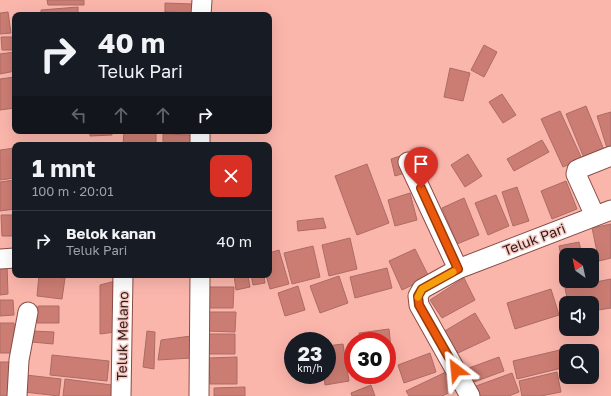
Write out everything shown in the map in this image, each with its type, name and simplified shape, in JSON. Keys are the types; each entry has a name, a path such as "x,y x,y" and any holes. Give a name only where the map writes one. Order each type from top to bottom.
{"street":[{"path":"201,12 202,0"},
{"path":"603,213 576,174 577,170 611,156"},
{"path":"408,162 458,269"},
{"name":"Teluk Pari","path":"470,396 419,305 418,296 422,289 458,269 603,213"},
{"path":"0,259 12,258"},
{"name":"Teluk Melano","path":"121,396 123,278"},
{"path":"199,396 200,278"},
{"path":"17,396 19,360 28,312"}],"building":[{"path":"47,0 84,0 84,5 48,5"},
{"path":"165,3 193,4 193,12 165,12"},
{"path":"78,7 78,12 41,12 41,10"},
{"path":"8,12 11,33 0,34 0,13"},
{"path":"1,37 12,37 12,50 2,50"},
{"path":"484,45 497,52 484,77 471,70"},
{"path":"12,52 12,72 0,74 0,54"},
{"path":"450,68 470,73 463,101 444,97"},
{"path":"12,77 12,108 0,110 0,79"},
{"path":"502,94 516,115 503,123 489,102"},
{"path":"586,106 604,150 584,158 566,114"},
{"path":"560,111 582,159 563,167 541,119"},
{"path":"611,112 611,147 607,148 597,116"},
{"path":"90,134 112,134 112,135 90,136"},
{"path":"124,134 156,134 156,142 123,142"},
{"path":"163,134 192,135 191,142 163,142"},
{"path":"542,140 549,152 514,171 507,159"},
{"path":"12,148 12,178 0,180 0,150"},
{"path":"468,154 482,176 465,187 451,165"},
{"path":"400,156 405,173 395,176 391,159"},
{"path":"367,164 389,223 357,235 335,176"},
{"path":"12,180 12,209 0,211 0,182"},
{"path":"566,181 577,209 552,219 541,191"},
{"path":"517,187 529,221 513,226 502,192"},
{"path":"410,193 417,220 395,226 388,200"},
{"path":"496,195 509,226 488,235 475,203"},
{"path":"464,198 479,235 457,244 442,208"},
{"path":"1,215 12,215 12,236 2,236"},
{"path":"323,218 326,228 298,231 297,221"},
{"path":"611,224 611,258 599,261 599,248 596,248 592,228"},
{"path":"350,238 357,269 329,276 322,245"},
{"path":"579,242 580,248 559,248 559,246"},
{"path":"313,246 320,277 292,284 284,253"},
{"path":"415,249 429,277 402,290 389,261"},
{"path":"279,250 289,284 270,289 267,278 272,278 272,252"},
{"path":"0,265 7,265 8,294 0,295"},
{"path":"387,268 392,288 355,298 350,277"},
{"path":"339,276 348,303 320,313 310,286"},
{"path":"39,278 65,278 62,299 37,296"},
{"path":"234,278 248,278 250,287 236,290"},
{"path":"252,278 264,278 265,283 253,285"},
{"path":"464,278 475,300 442,318 430,300"},
{"path":"611,279 611,308 599,310 599,296 567,296 565,288 599,288 599,281"},
{"path":"115,281 115,332 100,334 100,285"},
{"path":"298,286 305,310 285,316 278,293"},
{"path":"207,287 234,287 233,308 206,308"},
{"path":"551,289 559,315 515,329 507,303"},
{"path":"0,300 13,300 14,315 0,316"},
{"path":"38,306 59,306 59,323 37,323"},
{"path":"207,312 236,312 235,332 206,331"},
{"path":"475,313 490,338 458,353 443,332"},
{"path":"0,323 14,323 16,353 0,353"},
{"path":"389,329 389,332 366,332"},
{"path":"32,331 54,332 53,344 32,342"},
{"path":"147,331 155,332 154,369 143,367"},
{"path":"205,334 235,334 235,354 205,354"},
{"path":"191,336 191,358 158,360 161,340"},
{"path":"343,344 344,382 336,383 336,345"},
{"path":"559,350 559,369 517,379 513,361"},
{"path":"430,353 436,372 404,383 398,365"},
{"path":"52,355 109,361 107,381 50,375"},
{"path":"237,357 237,384 210,384 209,358"},
{"path":"499,357 504,371 474,382 469,368"},
{"path":"0,362 13,362 14,396 0,396"},
{"path":"448,371 457,389 442,396 409,396 406,391"},
{"path":"557,372 561,392 541,396 522,396 519,381"},
{"path":"512,373 519,392 509,396 480,396 476,386"},
{"path":"26,375 61,379 59,396 24,392"},
{"path":"65,379 112,385 111,396 63,396"},
{"path":"371,385 375,396 352,396 351,393"},
{"path":"245,387 245,396 214,396 214,388"}],"slow traffic":[{"path":"418,297 422,289 453,272"}],"route":[{"path":"421,188 458,269 422,289 418,296 419,305 456,370"}]}
